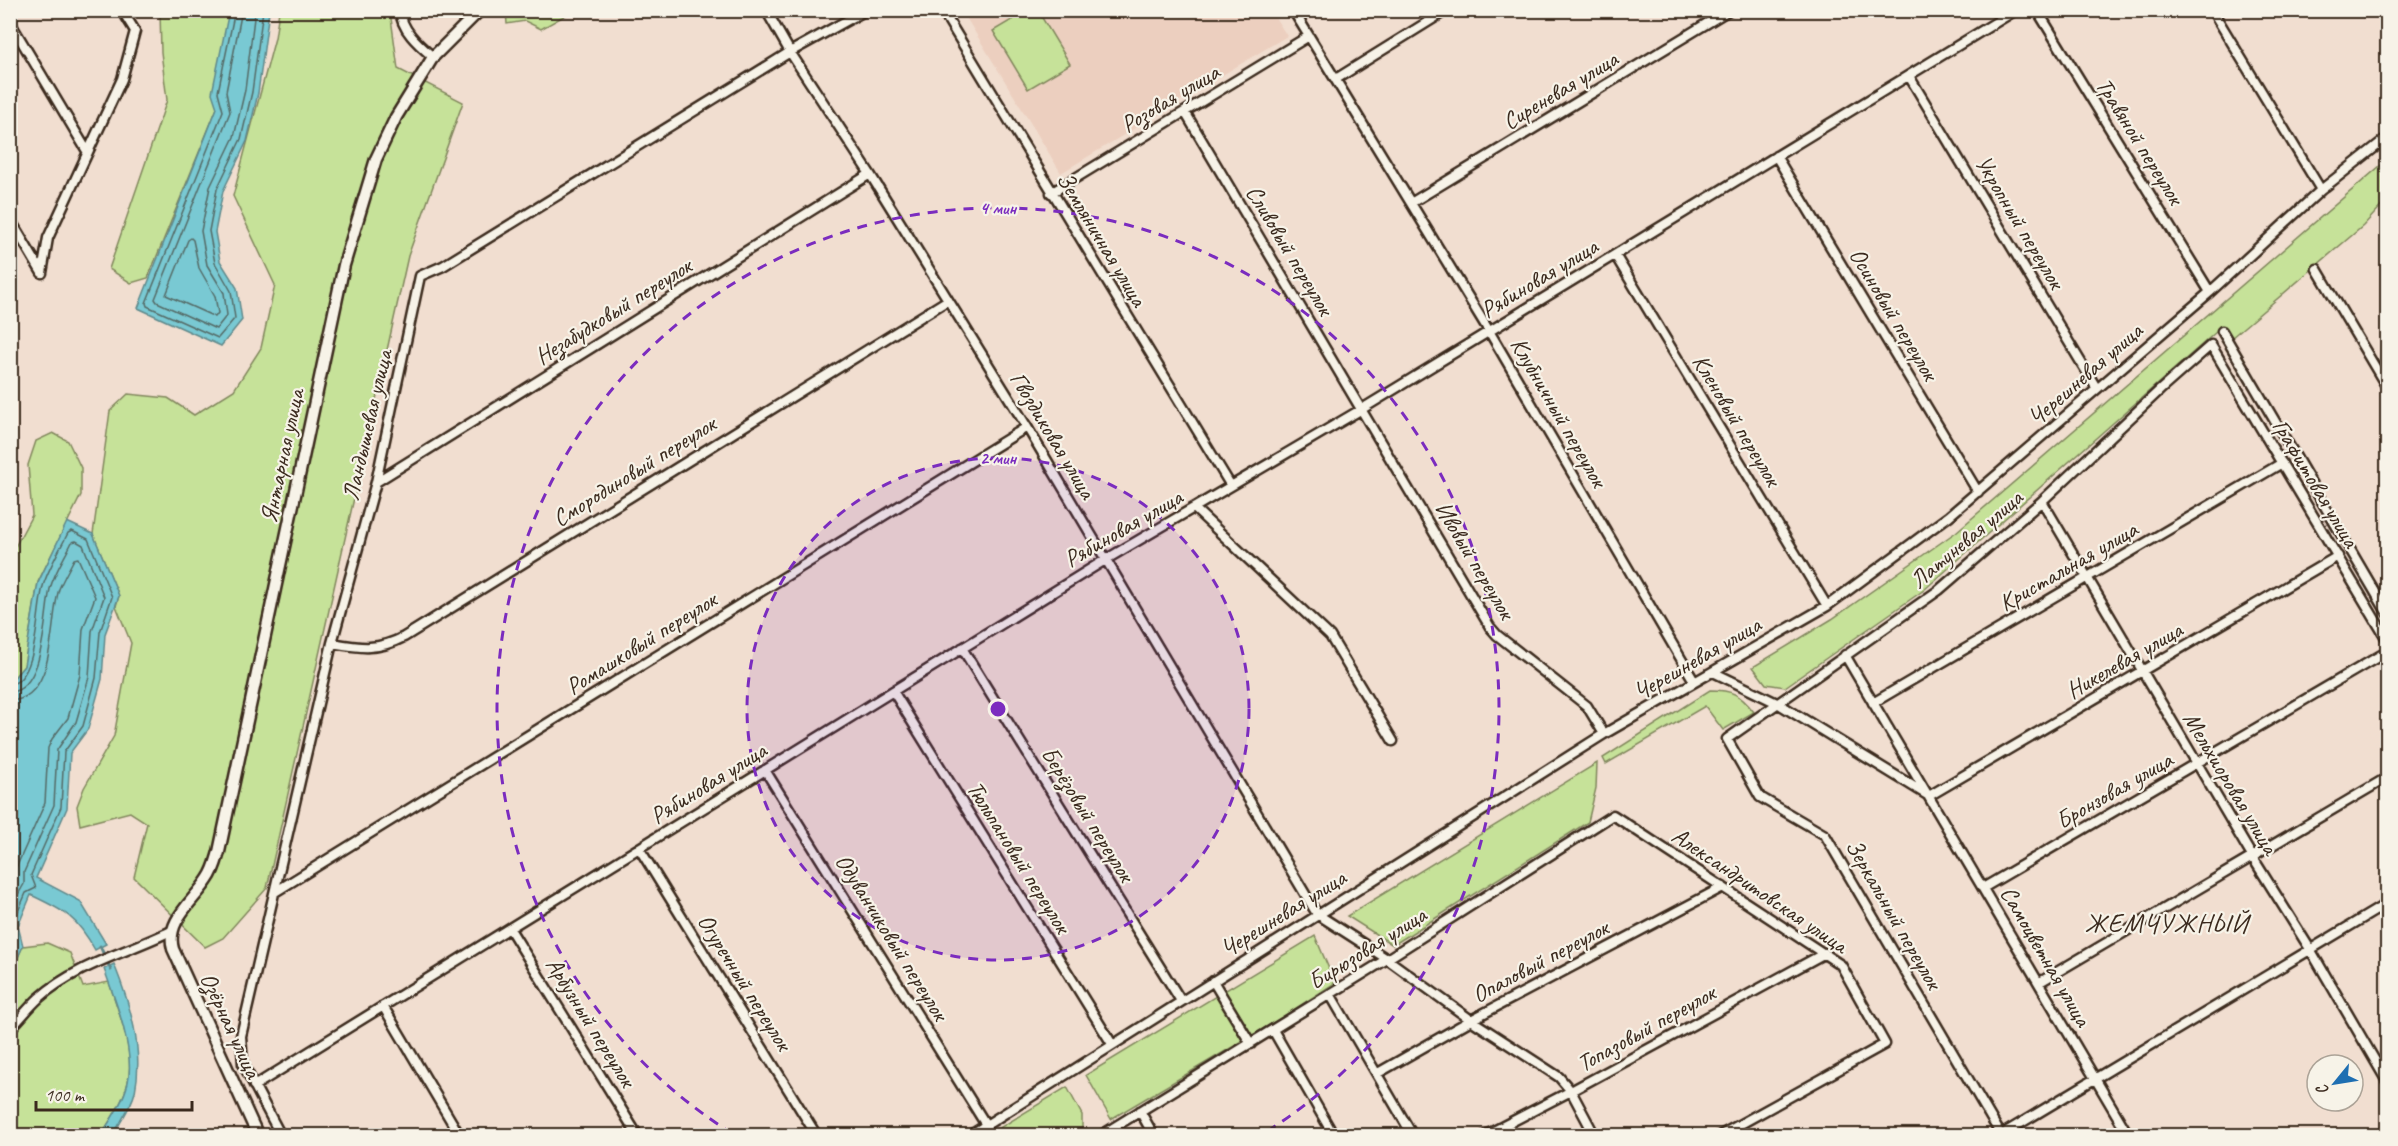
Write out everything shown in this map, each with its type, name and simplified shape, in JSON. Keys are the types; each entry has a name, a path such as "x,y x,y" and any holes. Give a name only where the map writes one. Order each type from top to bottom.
{"street":[{"path":"10,219 42,273 48,238 122,79 135,31 122,10"},
{"path":"400,10 400,18 409,33 433,57"},
{"name":"Янтарная улица","path":"171,931 176,921 209,879 219,852 342,276 376,159 396,117 433,57 480,10"},
{"name":"Гвоздиковая улица","path":"766,10 790,52 870,174 1027,427 1317,914"},
{"name":"Ландышевая улица","path":"281,1136 243,1064 241,1036 332,643 376,482 420,276 443,266 790,52 866,10"},
{"name":"Земляничная улица","path":"942,10 1051,193 1231,486"},
{"name":"Клубничный переулок","path":"1293,10 1489,331 1694,681"},
{"path":"1336,79 1447,10"},
{"name":"Рябиновая улица","path":"254,1086 1105,560 1362,409 2016,10"},
{"name":"Травяной переулок","path":"2037,10 2210,292"},
{"path":"2212,10 2321,190"},
{"name":"Сиреневая улица","path":"1411,202 1723,12"},
{"path":"10,22 87,151"},
{"name":"Розовая улица","path":"1051,193 1310,36"},
{"name":"Укропный переулок","path":"1909,76 2097,389"},
{"name":"Сливовый переулок","path":"1185,112 1362,409"},
{"path":"2385,140 2388,151"},
{"name":"Черешневая улица","path":"969,1136 1604,734 1827,606 1978,492 2210,292 2321,190 2385,140"},
{"name":"Осиновый переулок","path":"1776,156 1978,492"},
{"name":"Незабудковый переулок","path":"376,482 870,174"},
{"name":"Кленовый переулок","path":"1615,255 1827,606"},
{"path":"2317,269 2388,389"},
{"name":"Смородиновый переулок","path":"332,643 359,648 386,646 404,637 948,300"},
{"path":"2222,331 2388,614"},
{"name":"Графитовая улица","path":"2211,345 2388,641"},
{"name":"Латуневая улица","path":"1727,739 1939,590 2042,501 2211,345"},
{"name":"Ивовый переулок","path":"1362,409 1490,627 1587,706 1604,734"},
{"name":"Ромашковый переулок","path":"275,892 1027,427"},
{"name":"Кристальная улица","path":"1873,703 2282,463"},
{"name":"Мельхиоровая улица","path":"2042,501 2086,579 2310,949 2388,1083"},
{"path":"1195,509 1330,636 1393,741"},
{"name":"Никелевая улица","path":"1929,796 2338,556"},
{"name":"Берёзовый переулок","path":"962,648 1181,1001"},
{"name":"Бронзовая улица","path":"1983,888 2388,651"},
{"name":"Самоцветная улица","path":"1845,655 2129,1136"},
{"name":"Самоцветная улица","path":"1713,672 1779,704 1929,796"},
{"name":"Тюльпановый переулок","path":"893,691 1112,1044"},
{"name":"Зеркальный переулок","path":"1727,739 1760,797 1825,835 2001,1135"},
{"name":"Одуванчиковый переулок","path":"765,770 986,1125"},
{"path":"2040,982 2388,777"},
{"name":"Александритовская улица","path":"1613,815 1841,965 1885,1044 1719,1136"},
{"name":"Бирюзовая улица","path":"1100,1136 1387,959 1613,815"},
{"name":"Огуречный переулок","path":"639,848 817,1136"},
{"name":"Опаловый переулок","path":"1378,1073 1471,1020 1723,887"},
{"path":"2001,1135 2388,903"},
{"path":"1317,914 1387,959 1471,1020 1559,1077 1571,1091 1594,1136"},
{"name":"Арбузный переулок","path":"510,929 638,1136"},
{"path":"10,1029 40,997 92,966 171,931"},
{"name":"Озёрная улица","path":"171,931 170,940 173,949 258,1136"},
{"name":"Топазовый переулок","path":"1484,1136 1825,953"},
{"path":"1213,981 1251,1044"},
{"path":"1330,994 1413,1136"},
{"path":"383,1006 460,1136"},
{"path":"1273,1030 1334,1136"},
{"path":"1140,1111 1154,1136"}],"shaded area":[{"path":"962,11 1271,11 1287,36 1061,173"}],"green space":[{"path":"506,10 573,11 541,29 525,21 507,24"},
{"path":"160,11 229,11 217,108 148,278 131,283 109,269 167,100 161,52"},
{"path":"279,11 390,11 398,69 463,102 408,256 267,888 223,938 205,947 134,877 147,823 130,812 80,825 77,806 84,788 114,736 131,643 116,606 119,596 93,534 110,411 128,394 168,398 194,415 234,390 261,348 275,285 233,196 275,38"},
{"path":"1027,11 1038,11 1070,64 1028,89 993,31"},
{"path":"2387,160 2387,200 2363,226 2231,338 2216,332 1924,590 1785,687 1766,684 1753,667 1832,619 1956,532"},
{"path":"53,433 68,441 81,468 81,495 38,582 24,666 11,681 10,602 15,547 32,515 28,465 36,441"},
{"path":"1710,690 1735,694 1754,712 1723,730 1705,706 1606,764 1603,758"},
{"path":"1597,763 1596,788 1588,822 1393,945 1347,916"},
{"path":"1315,936 1335,983 1278,1020 1111,1119 1086,1075"},
{"path":"47,943 70,953 83,987 109,982 125,1031 130,1070 128,1082 120,1103 101,1135 11,1136 11,973 23,946"},
{"path":"1067,1087 1082,1115 1082,1135 988,1135"}],"water":[{"path":"229,11 269,11 258,93 247,141 223,191 215,232 220,261 237,288 242,320 221,346 138,308 217,108 212,93"},
{"path":"67,522 93,534 119,596 105,634 102,679 88,729 70,753 67,808 36,878 80,901 106,944 95,950 76,922 53,906 31,895 18,926 23,946 11,973 11,681 24,666 38,583"},
{"path":"114,964 134,1027 138,1059 137,1076 134,1097 116,1130 112,1135 101,1135 124,1096 129,1069 129,1055 123,1025 104,969"}],"waterway":[{"path":"100,946 111,970"}],"district":[{"name":"ЖЕМЧУЖНЫЙ","path":"2167,923"}]}
